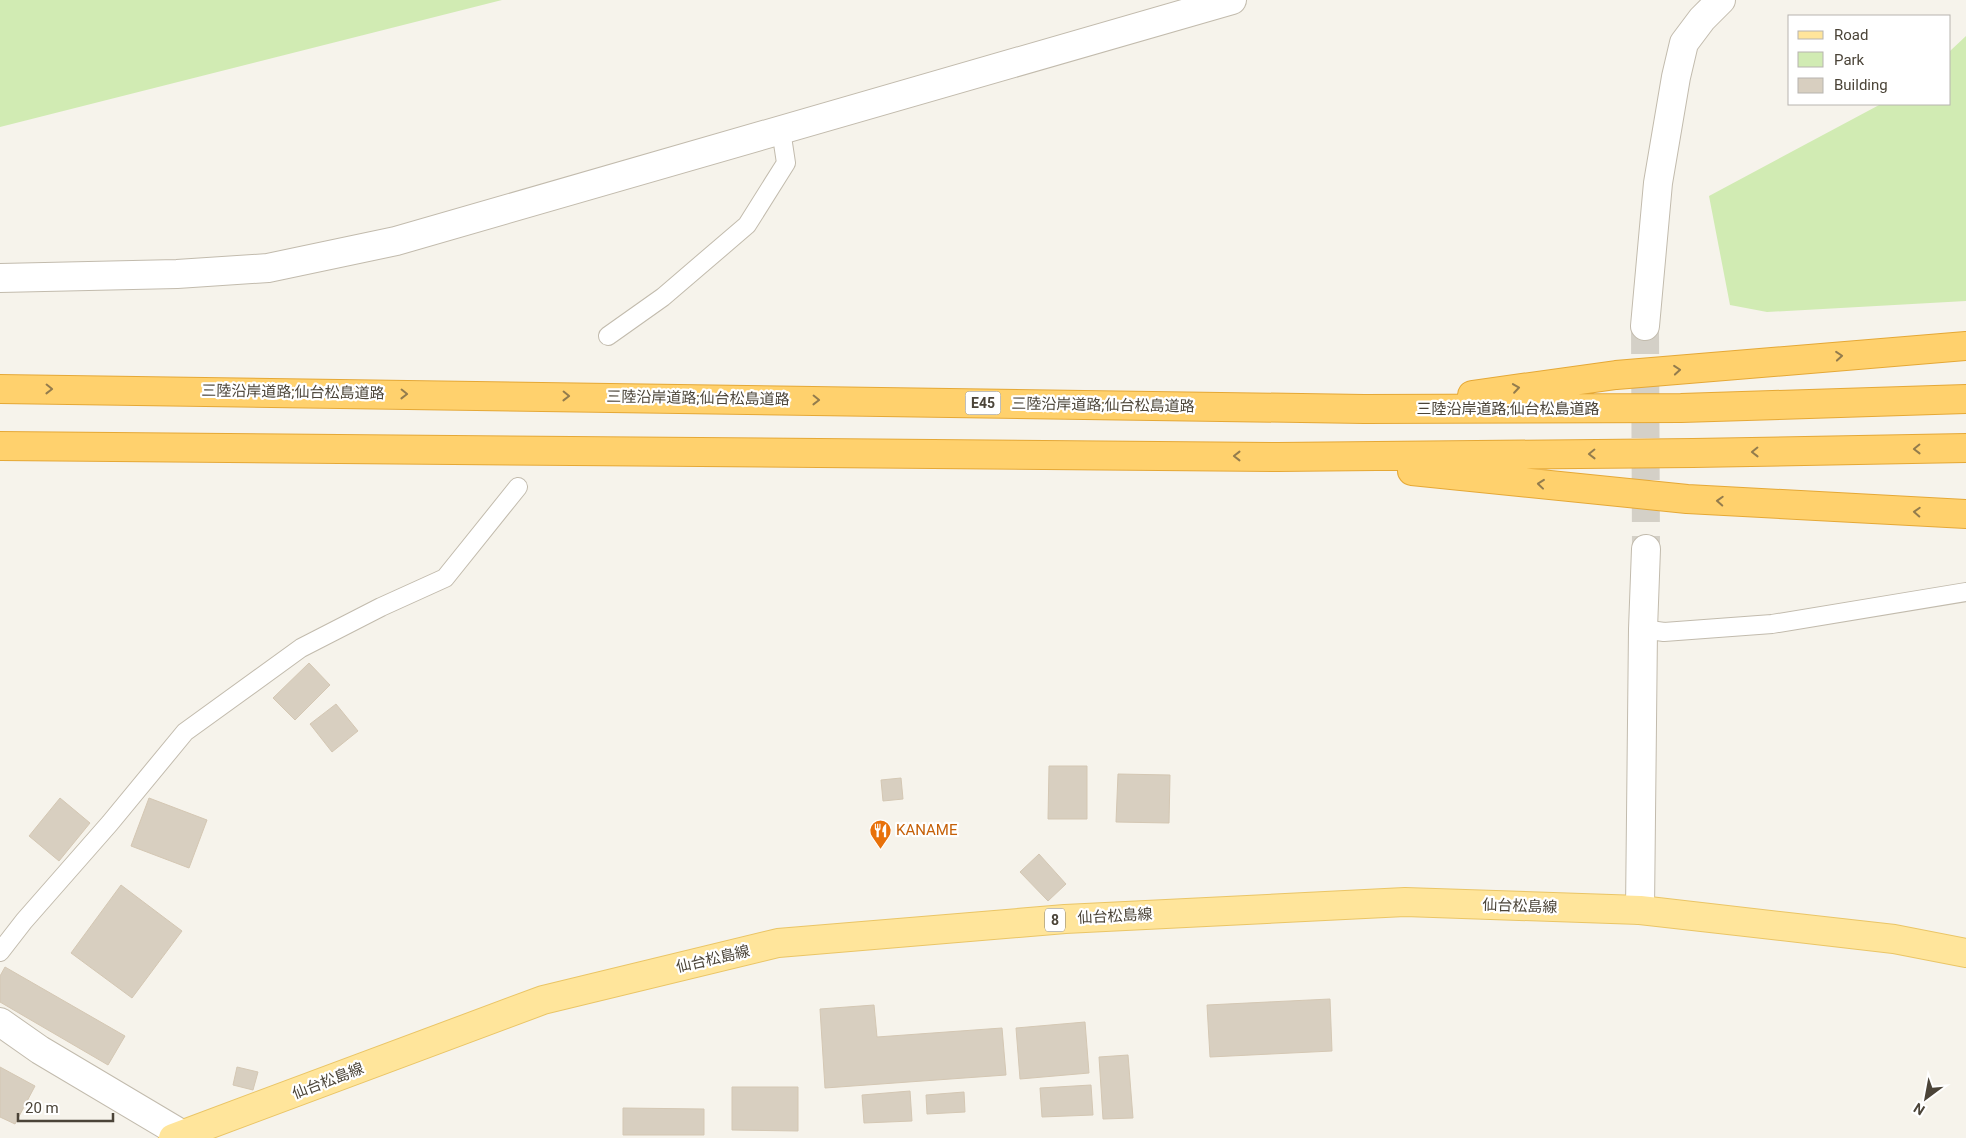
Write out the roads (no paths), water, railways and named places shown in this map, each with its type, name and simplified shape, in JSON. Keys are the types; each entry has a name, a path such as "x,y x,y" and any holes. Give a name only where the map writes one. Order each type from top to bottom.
{"highway":[{"path":"1364,410 1616,375 1966,346"},
{"name":"三陸沿岸道路;仙台松島道路","path":"0,388 1364,410 1681,408 1966,399"},
{"path":"0,446 1277,457 1702,453 1966,448"},
{"path":"1277,457 1686,499 1966,514"}],"main road":[{"name":"仙台松島線","path":"193,1134 543,1000 778,943 1064,919 1405,902 1640,910 1894,939 1966,953"}],"street":[{"path":"0,278 177,274 268,268 396,241 1232,0"},
{"path":"1645,326 1658,183 1676,77 1684,43 1702,19 1721,0"},
{"path":"1640,910 1646,549"},
{"path":"0,1022 40,1050 193,1134"}],"lane":[{"path":"608,336 663,297 747,225 786,162 780,130"},
{"path":"0,952 24,921 110,823 185,732 301,648 445,578 518,487"},
{"path":"1644,630 1664,632 1772,624 1966,592"}],"tunnel":[{"path":"1645,326 1646,549"}],"place":[{"name":"KANAME","path":"880,849"}]}
